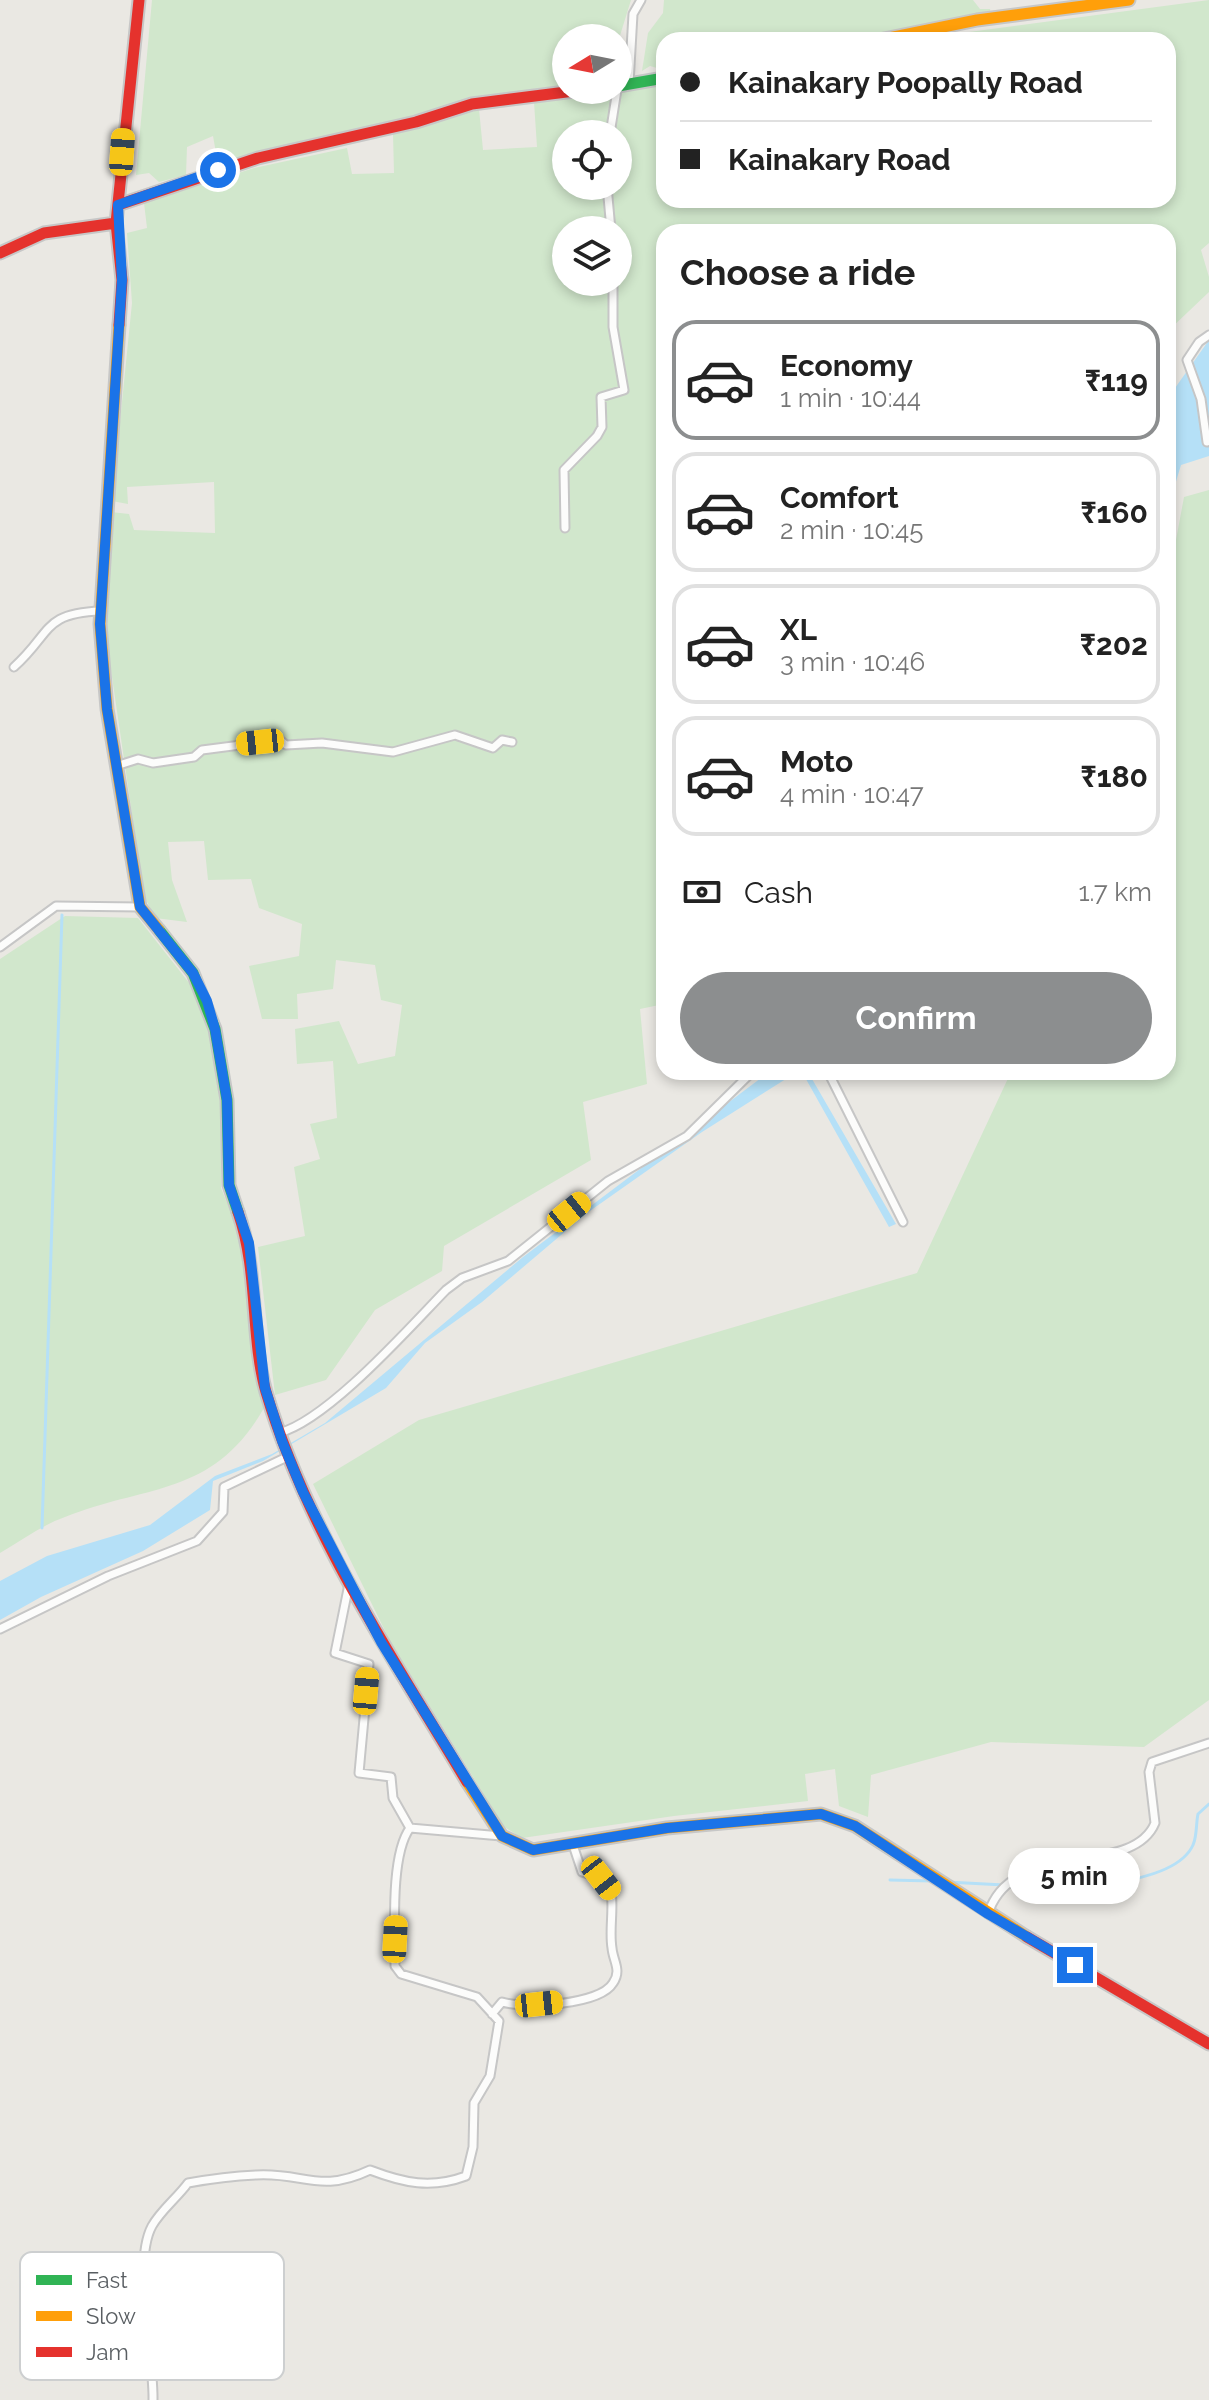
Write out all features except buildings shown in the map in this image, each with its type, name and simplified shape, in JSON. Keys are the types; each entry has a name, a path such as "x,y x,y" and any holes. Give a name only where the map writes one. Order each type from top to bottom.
{"main road":[{"path":"139,0 116,223 122,280 101,611 102,666 140,907 193,973 207,1001 215,1029 227,1100 229,1185 249,1243 265,1388 280,1437 303,1492 349,1584 421,1709 502,1836 533,1850 667,1828 821,1814 855,1826 986,1913 1209,2044"},
{"path":"918,32 977,20 1129,0"},
{"path":"632,84 656,79"},
{"path":"118,205 258,158 416,122 472,104 552,94"},
{"path":"0,253 44,233 116,223"}],"street":[{"path":"631,24 641,0"},
{"path":"565,528 565,467 600,431 601,397 624,390 613,327 613,296"},
{"path":"1207,442 1201,399 1187,360 1209,335"},
{"path":"14,667 28,655 47,627 64,615 101,611"},
{"path":"116,766 138,759 153,763 197,756 202,750 280,740 286,745 322,743 393,752 455,735 493,748 502,740 512,742"},
{"path":"0,947 56,906 140,907"},
{"path":"280,1437 351,1384 454,1284 508,1261 608,1181 672,1147 744,1080"},
{"path":"832,1080 903,1222"},
{"path":"0,1629 108,1576 197,1541 223,1512 224,1487 289,1456"},
{"path":"349,1584 335,1653 369,1664 359,1773 391,1777 393,1798 410,1828"},
{"path":"986,1913 1011,1882 1050,1863 1139,1843 1155,1823 1149,1772 1152,1762 1209,1743"},
{"path":"410,1828 502,1836"},
{"path":"147,2252 150,2228 188,2183 256,2175 321,2184 346,2181 370,2170 398,2181 437,2186 466,2176 473,2147 474,2103 490,2076 499,2021 477,1997 401,1974 395,1966 398,1882 403,1838 410,1828"},
{"path":"492,2014 502,2002 518,2007 596,1998 613,1984 618,1967 612,1950 611,1891 601,1878 582,1872 573,1845"},
{"path":"153,2400 154,2380"}],"green space":[{"path":"152,0 631,0 624,24 552,24 552,87 497,95 218,164 213,136 187,147 186,175 159,182 149,173 136,175"},
{"path":"664,0 973,0 980,9 990,9 991,15 899,32 656,32 656,68 650,66 642,71 648,33 663,13"},
{"path":"1209,0 1209,243 1201,250 1209,277 1209,292 1176,323 1176,224 656,224 656,1006 640,1009 647,1084 583,1102 591,1160 444,1246 442,1271 375,1310 326,1380 275,1395 258,1247 305,1236 294,1167 320,1159 310,1124 337,1118 333,1061 297,1064 295,1029 339,1021 358,1064 395,1056 402,1005 381,1000 375,965 336,960 333,989 297,994 298,1019 262,1019 249,966 299,956 302,924 259,908 251,879 208,880 204,841 168,842 172,880 187,922 155,918 144,896 106,636 111,512 129,514 134,530 215,533 214,482 127,487 128,504 112,501 132,303 127,233 147,228 144,203 254,168 347,148 352,174 394,173 393,134 479,109 483,150 537,147 534,102 552,99 552,104 632,104 632,87 656,83 656,208 1176,208 1176,32 969,32"},
{"path":"1209,490 1209,1700 1144,1747 991,1742 871,1775 868,1817 839,1806 835,1769 805,1774 808,1801 522,1838 503,1826 390,1641 313,1484 419,1420 917,1273 1007,1080 1176,1080 1176,540 1184,497"},
{"path":"65,916 138,918 190,984 202,1006 215,1057 222,1115 221,1188 245,1246 264,1408 244,1437 223,1458 200,1473 176,1484 56,1520 0,1553 0,959"}],"water":[{"path":"1209,340 1209,456 1181,465 1176,482 1176,387"},
{"path":"758,1080 784,1080 702,1132 587,1213 482,1302 425,1343 386,1388 263,1461 213,1481 210,1510 143,1551 41,1597 0,1620 0,1581 47,1556 150,1525 215,1476 272,1454 325,1423 523,1257"},
{"path":"806,1080 813,1080 896,1224 889,1227"}],"waterway":[{"path":"42,1528 62,915"},
{"path":"1011,1886 1110,1883 1162,1870 1181,1860 1193,1845 1198,1814 1209,1804"},
{"path":"890,1880 932,1881"},
{"path":"947,1882 1004,1885"}],"traffic: fast":[{"path":"632,84 656,79"},
{"path":"159,930 193,973 215,1029 227,1100 229,1185 238,1212"}],"traffic: slow":[{"path":"918,32 977,20 1129,0"},
{"path":"119,325 100,624 107,709 140,907 159,930"},
{"path":"467,1782 502,1836 533,1850 667,1828 821,1814 855,1826 1027,1937"}],"traffic: jam":[{"path":"119,325 122,280 116,223 139,0"},
{"path":"118,205 258,158 416,122 472,104 552,94"},
{"path":"0,253 44,233 116,223"},
{"path":"238,1212 249,1258 261,1371 284,1444 305,1495 354,1593 467,1782"},
{"path":"1027,1937 1209,2044"}],"route":[{"path":"218,170 118,205 116,223 122,280 100,624 102,666 140,907 193,973 207,1001 215,1029 227,1100 229,1185 249,1243 265,1388 303,1492 381,1642 502,1836 522,1848 533,1850 667,1828 821,1814 855,1826 988,1914 1075,1965"}]}
